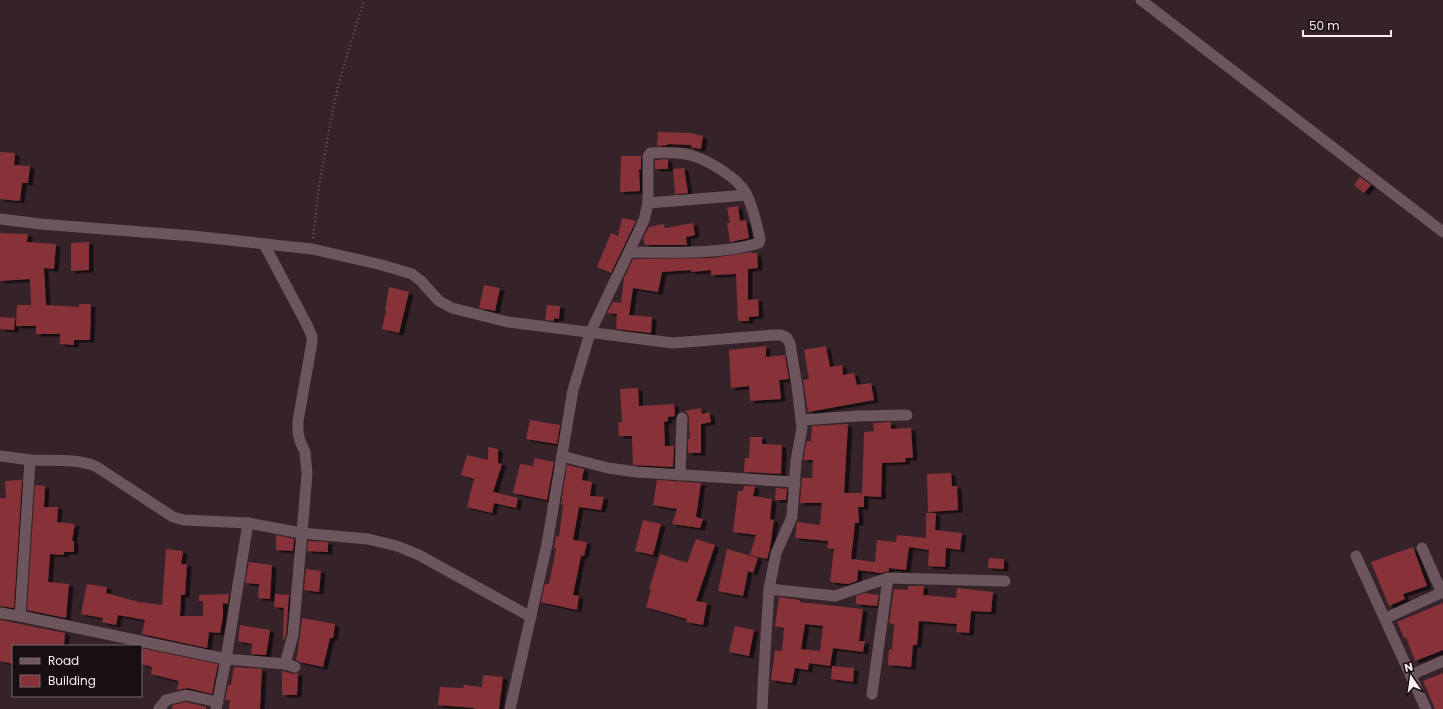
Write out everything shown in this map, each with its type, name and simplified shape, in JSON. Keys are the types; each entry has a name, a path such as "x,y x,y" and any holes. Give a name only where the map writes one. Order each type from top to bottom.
{"street":[{"path":"1141,0 1443,232"},
{"path":"510,709 547,544 573,390 590,333 644,220 648,203 648,157 650,153 660,152 689,155 703,160 732,178 746,194 760,239 759,243 746,247 692,252 630,252"},
{"path":"648,203 746,194"},
{"path":"0,219 40,224 193,236 312,249 382,265 412,274 421,281 439,301 452,308 508,322 673,343 781,335 789,340 802,420 792,517 776,553 769,589 762,709"},
{"path":"0,613 226,659 290,665 297,602 301,533 307,474 305,452 298,432 298,421 312,336 264,244"},
{"path":"802,420 858,416 907,415"},
{"path":"680,475 682,418"},
{"path":"0,456 30,460 78,461 88,463 97,467 173,517 184,520 248,523 301,533 368,539 397,546 426,559 531,617"},
{"path":"562,456 608,468 636,472 795,482"},
{"path":"20,616 30,460"},
{"path":"159,709 166,700 177,696 186,696 217,706 248,523"},
{"path":"1386,618 1443,593 1422,548"},
{"path":"1356,556 1386,618 1426,709"},
{"path":"769,589 835,596 888,578 1005,581"},
{"path":"872,694 888,578"},
{"path":"1410,675 1443,661"}],"path":[{"path":"312,249 319,186 332,115 339,82 364,0"}],"building":[{"path":"658,132 690,133 703,136 701,149 691,147 691,145 667,144 668,145 657,146"},
{"path":"0,152 15,153 14,165 30,166 28,183 22,183 20,201 0,199"},
{"path":"621,156 641,156 641,169 639,170 640,191 620,192"},
{"path":"668,159 668,169 655,169 655,160"},
{"path":"684,168 688,193 675,194 673,169"},
{"path":"1360,177 1371,185 1364,193 1354,185"},
{"path":"738,206 740,221 746,220 749,238 730,242 727,223 730,223 727,208"},
{"path":"622,218 636,221 611,273 597,267 611,233 618,236 619,232 616,232 619,231"},
{"path":"693,223 695,235 686,237 687,245 645,245 643,238 649,227 664,224 665,228"},
{"path":"0,233 28,234 27,242 56,244 54,269 44,268 46,305 79,307 79,304 91,304 90,340 74,340 74,345 60,344 60,334 36,334 36,326 16,326 17,305 31,305 30,279 0,281"},
{"path":"89,242 89,270 71,271 71,243"},
{"path":"752,252 757,253 758,268 748,269 748,300 758,299 759,316 749,317 749,321 738,321 736,274 711,275 711,270 662,272 658,292 633,288 629,315 652,317 651,333 616,329 617,314 607,313 613,302 621,303 624,278 633,259 712,258"},
{"path":"484,285 500,288 495,311 479,308"},
{"path":"389,287 409,292 399,333 382,329"},
{"path":"547,305 560,306 559,319 554,318 554,321 545,320"},
{"path":"0,317 15,318 14,330 0,329"},
{"path":"766,346 766,357 785,355 789,379 779,380 781,399 750,401 749,386 731,388 729,350"},
{"path":"826,346 830,367 842,365 843,375 854,373 857,385 871,383 874,400 808,412 803,380 809,379 804,350"},
{"path":"638,388 639,406 674,404 675,416 668,417 668,421 664,422 665,446 674,446 673,467 633,465 632,436 619,436 618,423 622,422 620,389"},
{"path":"701,408 702,414 709,412 711,422 701,424 701,453 688,453 688,439 690,439 689,418 685,411"},
{"path":"530,420 560,425 557,444 526,439"},
{"path":"891,422 891,429 911,428 913,458 905,458 906,462 882,463 881,497 864,496 864,507 858,507 859,523 855,523 851,559 875,562 877,540 896,542 897,535 926,538 926,513 936,513 935,530 962,533 960,550 946,548 945,567 928,566 929,550 909,547 906,570 889,568 889,571 881,573 858,570 857,581 848,584 830,582 834,549 827,548 828,541 795,538 797,522 820,525 822,503 800,503 802,478 812,478 813,460 803,460 807,441 811,441 812,426 848,424 844,493 862,493 864,432 874,431 873,423"},
{"path":"750,437 762,437 762,444 782,445 781,474 744,472 745,458 749,458"},
{"path":"488,447 498,449 498,463 502,464 493,492 518,498 516,508 494,503 492,513 467,507 474,479 461,475 467,455 488,460"},
{"path":"535,458 554,462 547,500 513,493 520,464 533,466"},
{"path":"567,465 584,469 582,480 592,482 590,496 604,497 601,510 579,507 573,540 587,542 584,556 581,556 573,595 579,596 577,610 541,602 545,584 549,584 556,549 554,548 556,536 559,537 563,505 561,504"},
{"path":"951,473 952,486 957,486 958,510 928,512 927,474"},
{"path":"22,480 14,608 0,606 0,498 6,498 5,481"},
{"path":"657,480 701,483 696,517 703,519 700,528 672,524 677,509 653,505"},
{"path":"35,485 45,486 44,507 58,507 57,522 75,524 72,541 74,541 74,552 64,552 64,555 50,554 48,582 69,584 66,618 27,610"},
{"path":"744,486 755,486 753,496 772,499 770,519 774,520 767,559 750,555 756,535 733,532 738,491 743,491"},
{"path":"776,488 787,489 786,500 775,500"},
{"path":"643,520 661,524 653,555 635,551"},
{"path":"276,535 294,539 293,551 276,550"},
{"path":"696,539 715,545 696,601 707,603 703,625 686,622 687,619 646,607 651,590 649,589 660,554 687,563"},
{"path":"308,541 328,542 328,552 307,551"},
{"path":"1413,547 1427,586 1403,594 1405,599 1389,606 1371,562"},
{"path":"166,549 183,551 181,564 187,564 185,595 181,595 180,616 203,616 203,601 199,601 199,595 229,594 228,604 223,603 223,616 220,633 209,632 207,648 142,634 145,620 118,615 116,625 102,622 103,618 81,614 87,584 107,587 106,593 139,602 162,605"},
{"path":"727,549 758,558 753,573 748,571 743,596 718,591"},
{"path":"989,558 1004,559 1004,569 988,568"},
{"path":"249,562 272,565 270,599 258,598 259,584 245,583"},
{"path":"306,569 321,571 319,592 304,590"},
{"path":"908,586 924,586 923,595 956,598 957,588 993,592 991,612 971,611 969,633 956,632 957,624 919,621 917,645 913,645 911,667 888,665 889,649 892,650 894,624 889,623 894,589 908,590"},
{"path":"864,593 879,595 877,606 856,604 856,596"},
{"path":"275,594 289,595 286,634 284,640 284,608 274,607"},
{"path":"779,597 800,600 800,602 863,609 859,641 865,641 863,652 833,648 830,666 809,663 808,670 795,668 792,683 771,680 775,650 782,651 784,628 775,626","holes":["805,624 823,626 820,651 801,649"]},
{"path":"1443,603 1443,650 1415,661 1406,637 1404,638 1397,622"},
{"path":"302,618 335,624 333,638 330,638 323,667 296,660"},
{"path":"0,620 65,633 64,645 12,645 12,664 0,661"},
{"path":"240,625 270,630 266,655 251,654 252,644 238,641"},
{"path":"735,626 754,630 749,656 729,652"},
{"path":"142,648 218,664 212,694 188,688 177,690 179,681 151,674 152,667 142,664"},
{"path":"832,666 854,668 853,682 831,679"},
{"path":"234,667 262,669 260,709 229,709 230,700 225,700 228,685 231,685"},
{"path":"282,671 293,674 298,673 297,695 282,695"},
{"path":"1443,673 1443,709 1435,709 1423,681"},
{"path":"483,675 503,677 499,709 474,709 475,708 438,705 440,687 463,688 464,685 482,687"},
{"path":"186,702 206,707 206,709 172,709 173,705"}]}
